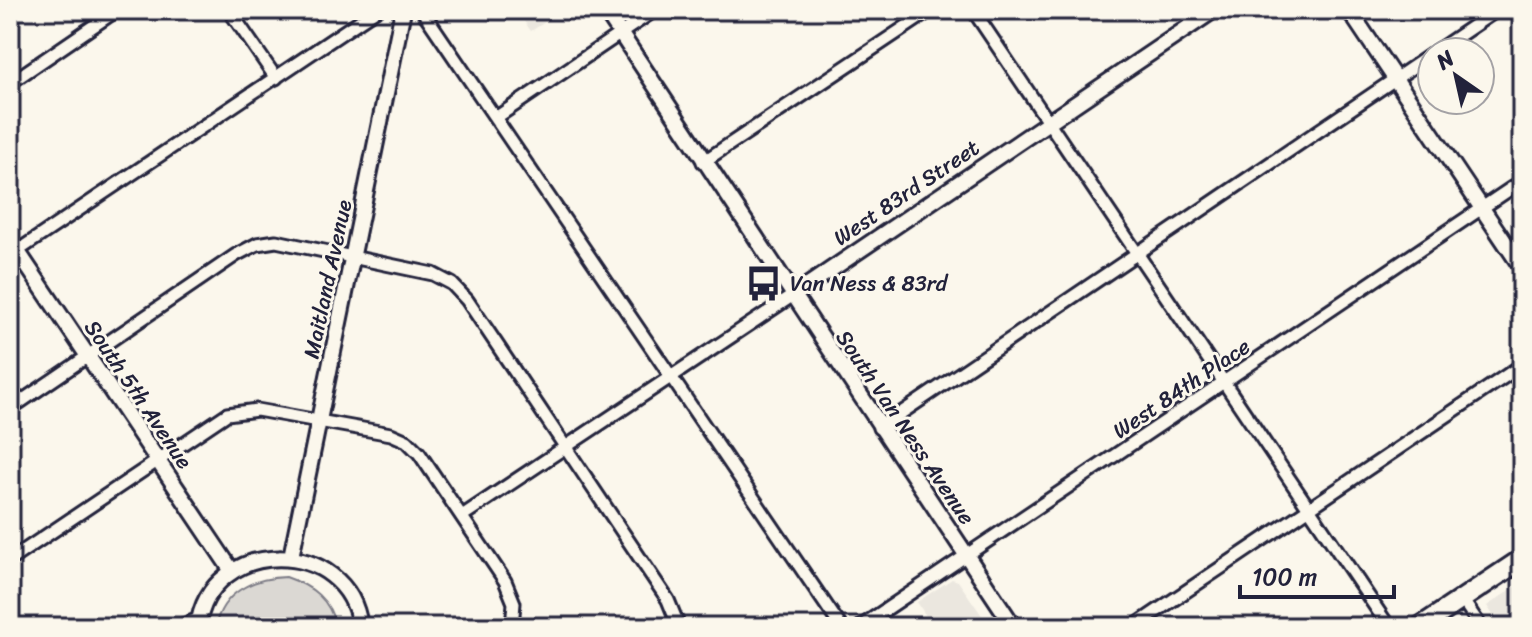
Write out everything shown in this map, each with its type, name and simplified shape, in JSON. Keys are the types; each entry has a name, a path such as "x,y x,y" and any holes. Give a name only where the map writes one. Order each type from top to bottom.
{"main road":[{"path":"1420,627 1522,559"}],"street":[{"path":"10,83 117,10"},
{"path":"229,10 276,78"},
{"path":"13,249 376,10"},
{"name":"Maitland Avenue","path":"291,557 403,10"},
{"path":"422,10 841,627"},
{"name":"South Van Ness Avenue","path":"605,10 879,428 1014,627"},
{"path":"497,117 655,10"},
{"path":"703,162 931,10"},
{"path":"973,10 1389,627"},
{"name":"West 83rd Street","path":"462,516 1214,10"},
{"path":"1349,10 1522,268"},
{"path":"1459,36 1497,10"},
{"path":"879,428 1416,65"},
{"name":"West 84th Place","path":"860,627 1522,181"},
{"path":"10,409 236,255 257,244 276,241 433,274 452,284 467,300 668,600 679,627"},
{"name":"South 5th Avenue","path":"13,249 232,571"},
{"path":"1133,627 1522,365"},
{"path":"10,560 227,414 242,409 320,420 391,434 407,441 462,516 511,593 514,603 512,627"},
{"path":"177,627 198,623 206,600 232,571 260,558 291,557 322,568 336,578 355,606 360,627"},
{"path":"1462,599 1481,627"}],"shaded area":[{"path":"516,10 564,10 531,31"},
{"path":"286,577 304,585 324,601 336,627 215,627 225,605 241,589 262,580"},
{"path":"952,579 958,581 990,627 933,627 917,602"},
{"path":"1522,582 1522,627 1501,627 1487,606"}],"place":[{"name":"Van Ness & 83rd","path":"764,283"}]}
